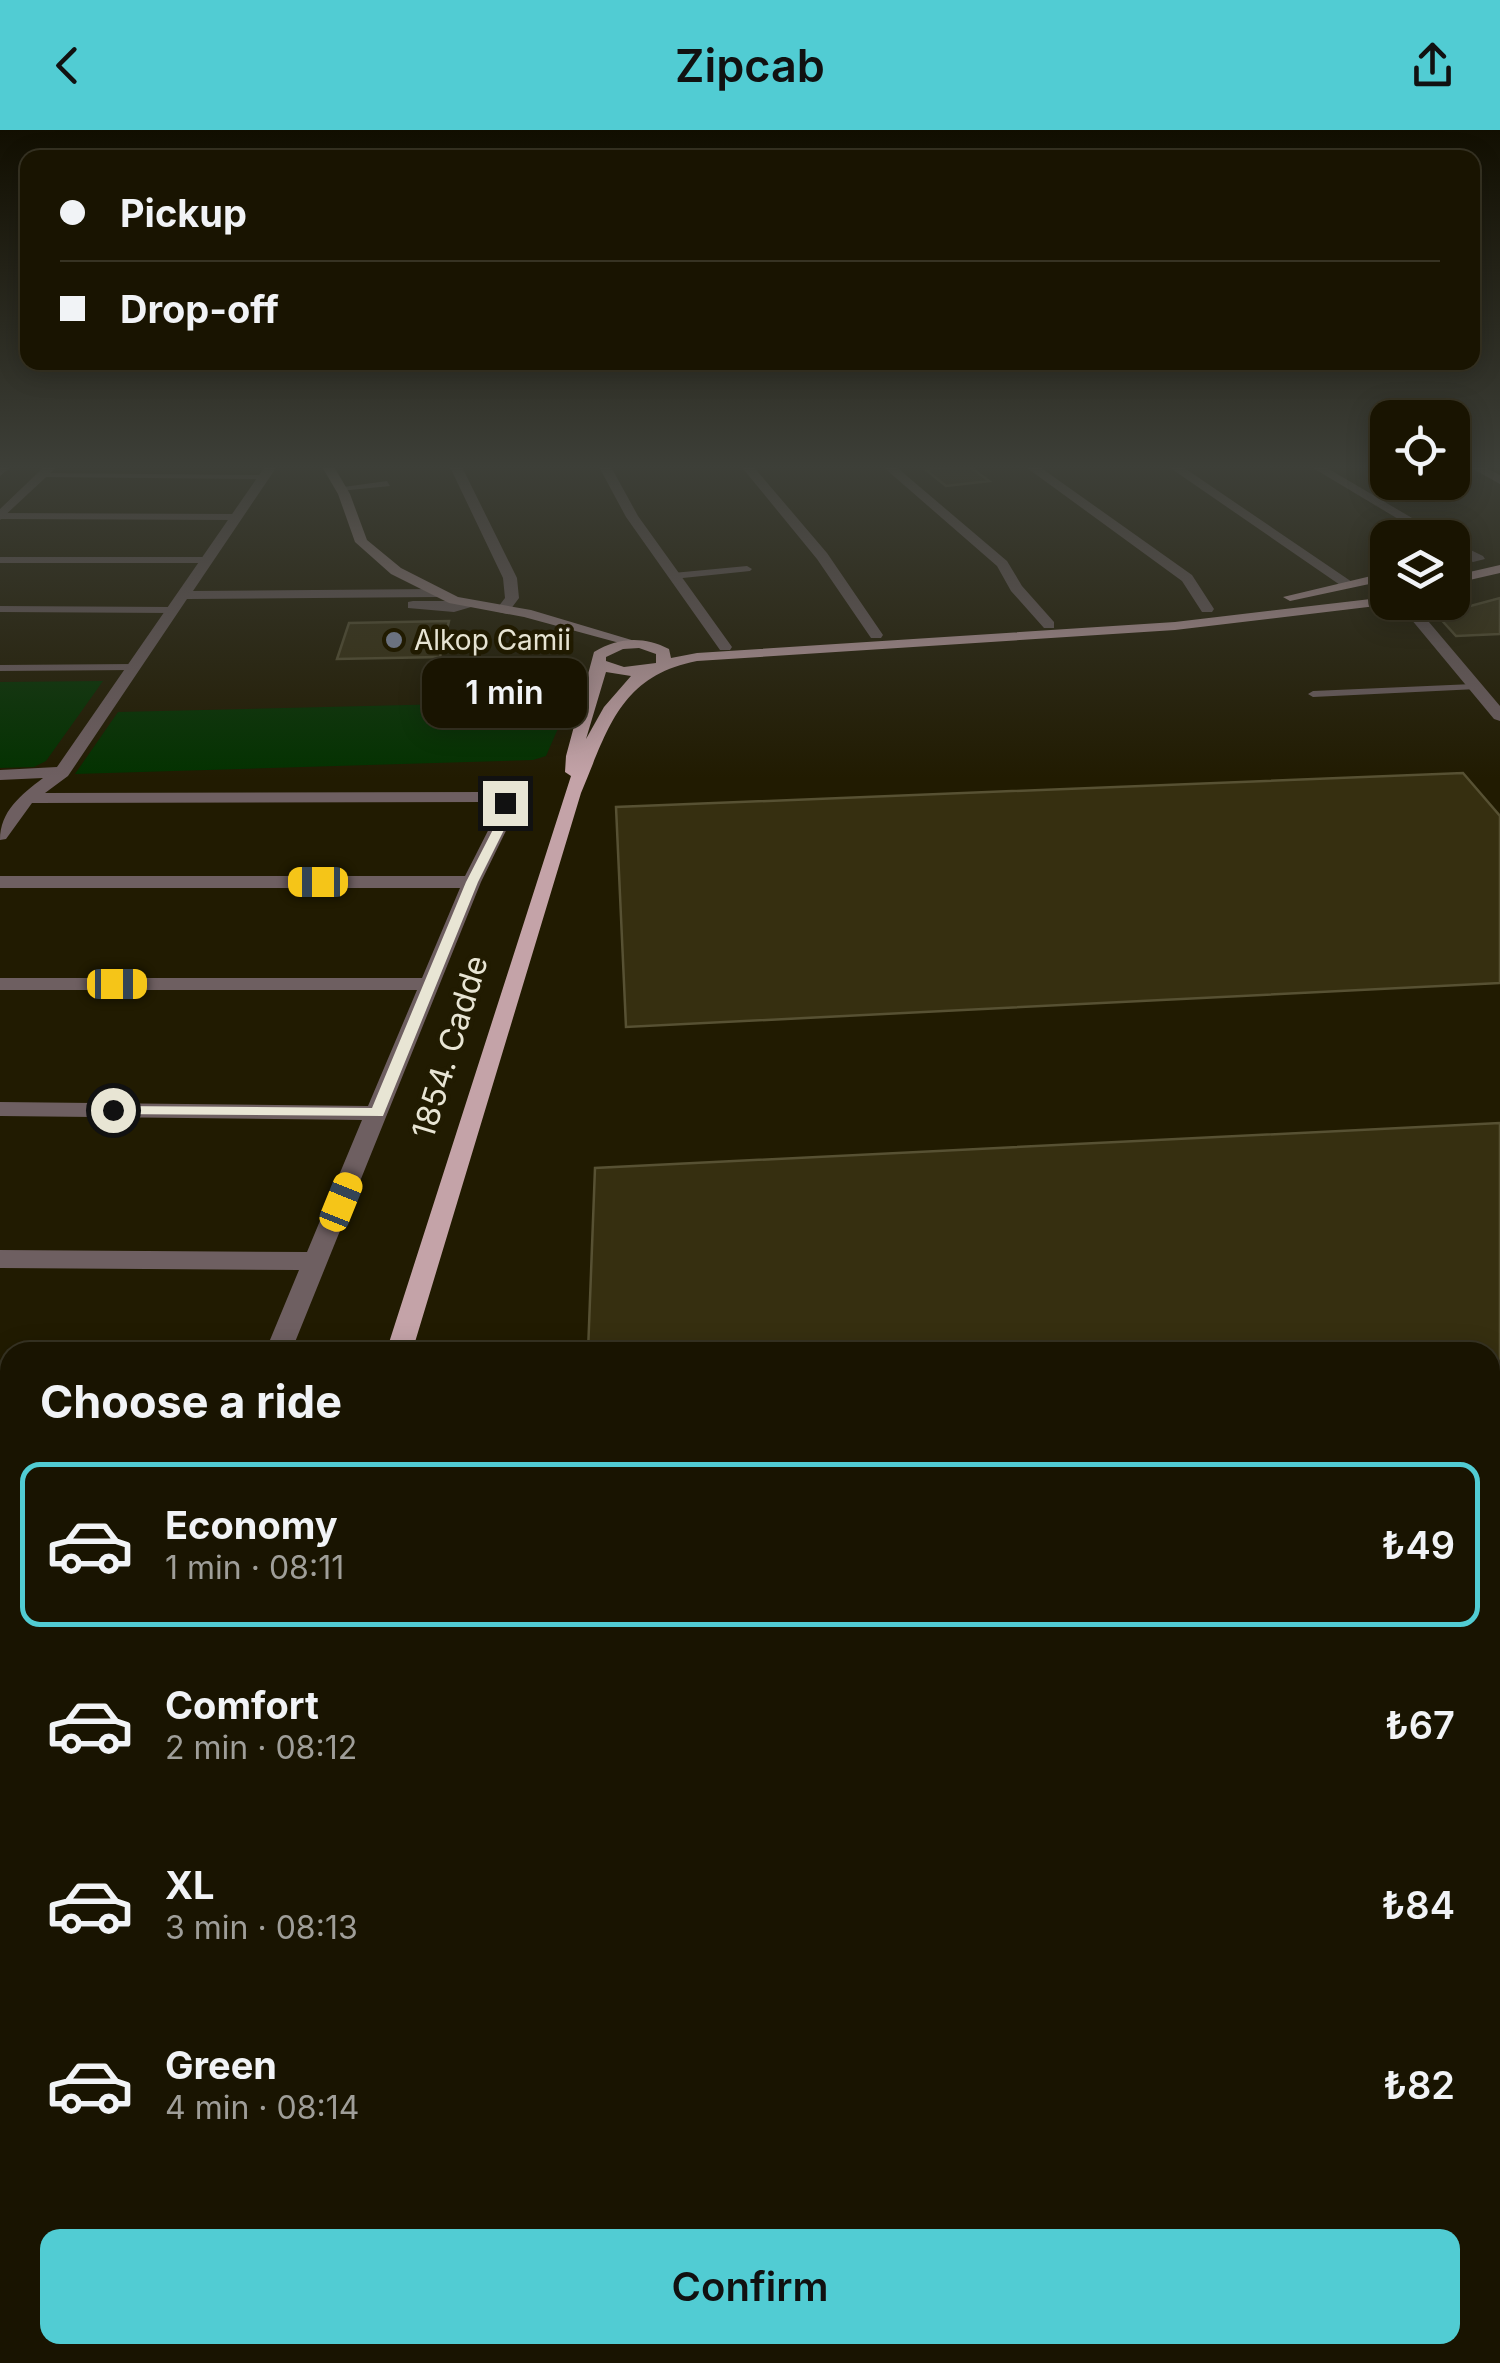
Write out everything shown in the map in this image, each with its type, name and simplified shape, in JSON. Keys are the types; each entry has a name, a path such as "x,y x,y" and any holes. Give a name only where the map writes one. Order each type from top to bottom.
{"main road":[{"path":"394,569 470,605 526,612 646,645 666,656 656,667"},
{"path":"1470,576 1499,569"},
{"path":"572,794 580,724 599,679 600,660 610,648 725,646 1049,624 1208,609 1370,580"},
{"path":"1348,584 1355,596 1370,599"},
{"path":"502,611 560,632 600,660 626,672 748,654 1175,626 1370,603"},
{"name":"1854. Cadde","path":"403,1342 572,794 611,704 626,686 656,667"}],"street":[{"path":"0,836 27,798 62,772 201,569"},
{"path":"502,611 512,598 506,569"},
{"path":"668,569 725,646"},
{"path":"831,569 876,634"},
{"path":"1005,569 1016,588 1049,624"},
{"path":"1174,569 1186,578 1208,609"},
{"path":"1326,569 1348,584"},
{"path":"384,598 437,592"},
{"path":"183,594 384,598 454,608 470,605"},
{"path":"1422,620 1500,716"},
{"path":"0,775 62,772"},
{"path":"27,798 505,803 507,812 472,882 282,1342"},
{"path":"0,882 472,882"},
{"path":"0,984 430,984"},
{"path":"0,1109 378,1112"},
{"path":"0,1259 316,1261"}],"lane":[{"path":"673,576 745,569"},
{"path":"0,609 172,610"},
{"path":"0,668 134,667"},
{"path":"1312,694 1473,687"}],"green space":[{"path":"103,681 46,761 34,767 0,768 0,682"},
{"path":"570,701 546,756 533,760 75,774 118,712"}],"building":[{"path":"1500,598 1500,634 1456,636 1442,620 1470,620 1470,606"},
{"name":"Alkop Camii","path":"449,621 440,657 337,659 349,623"},
{"path":"1463,773 1500,816 1500,983 626,1027 616,807"},
{"path":"1500,1123 1500,1342 588,1342 595,1168"}],"place":[{"name":"Alkop Camii","path":"394,640"}],"route":[{"path":"113,1110 378,1112 472,882 507,812 505,803"}]}
